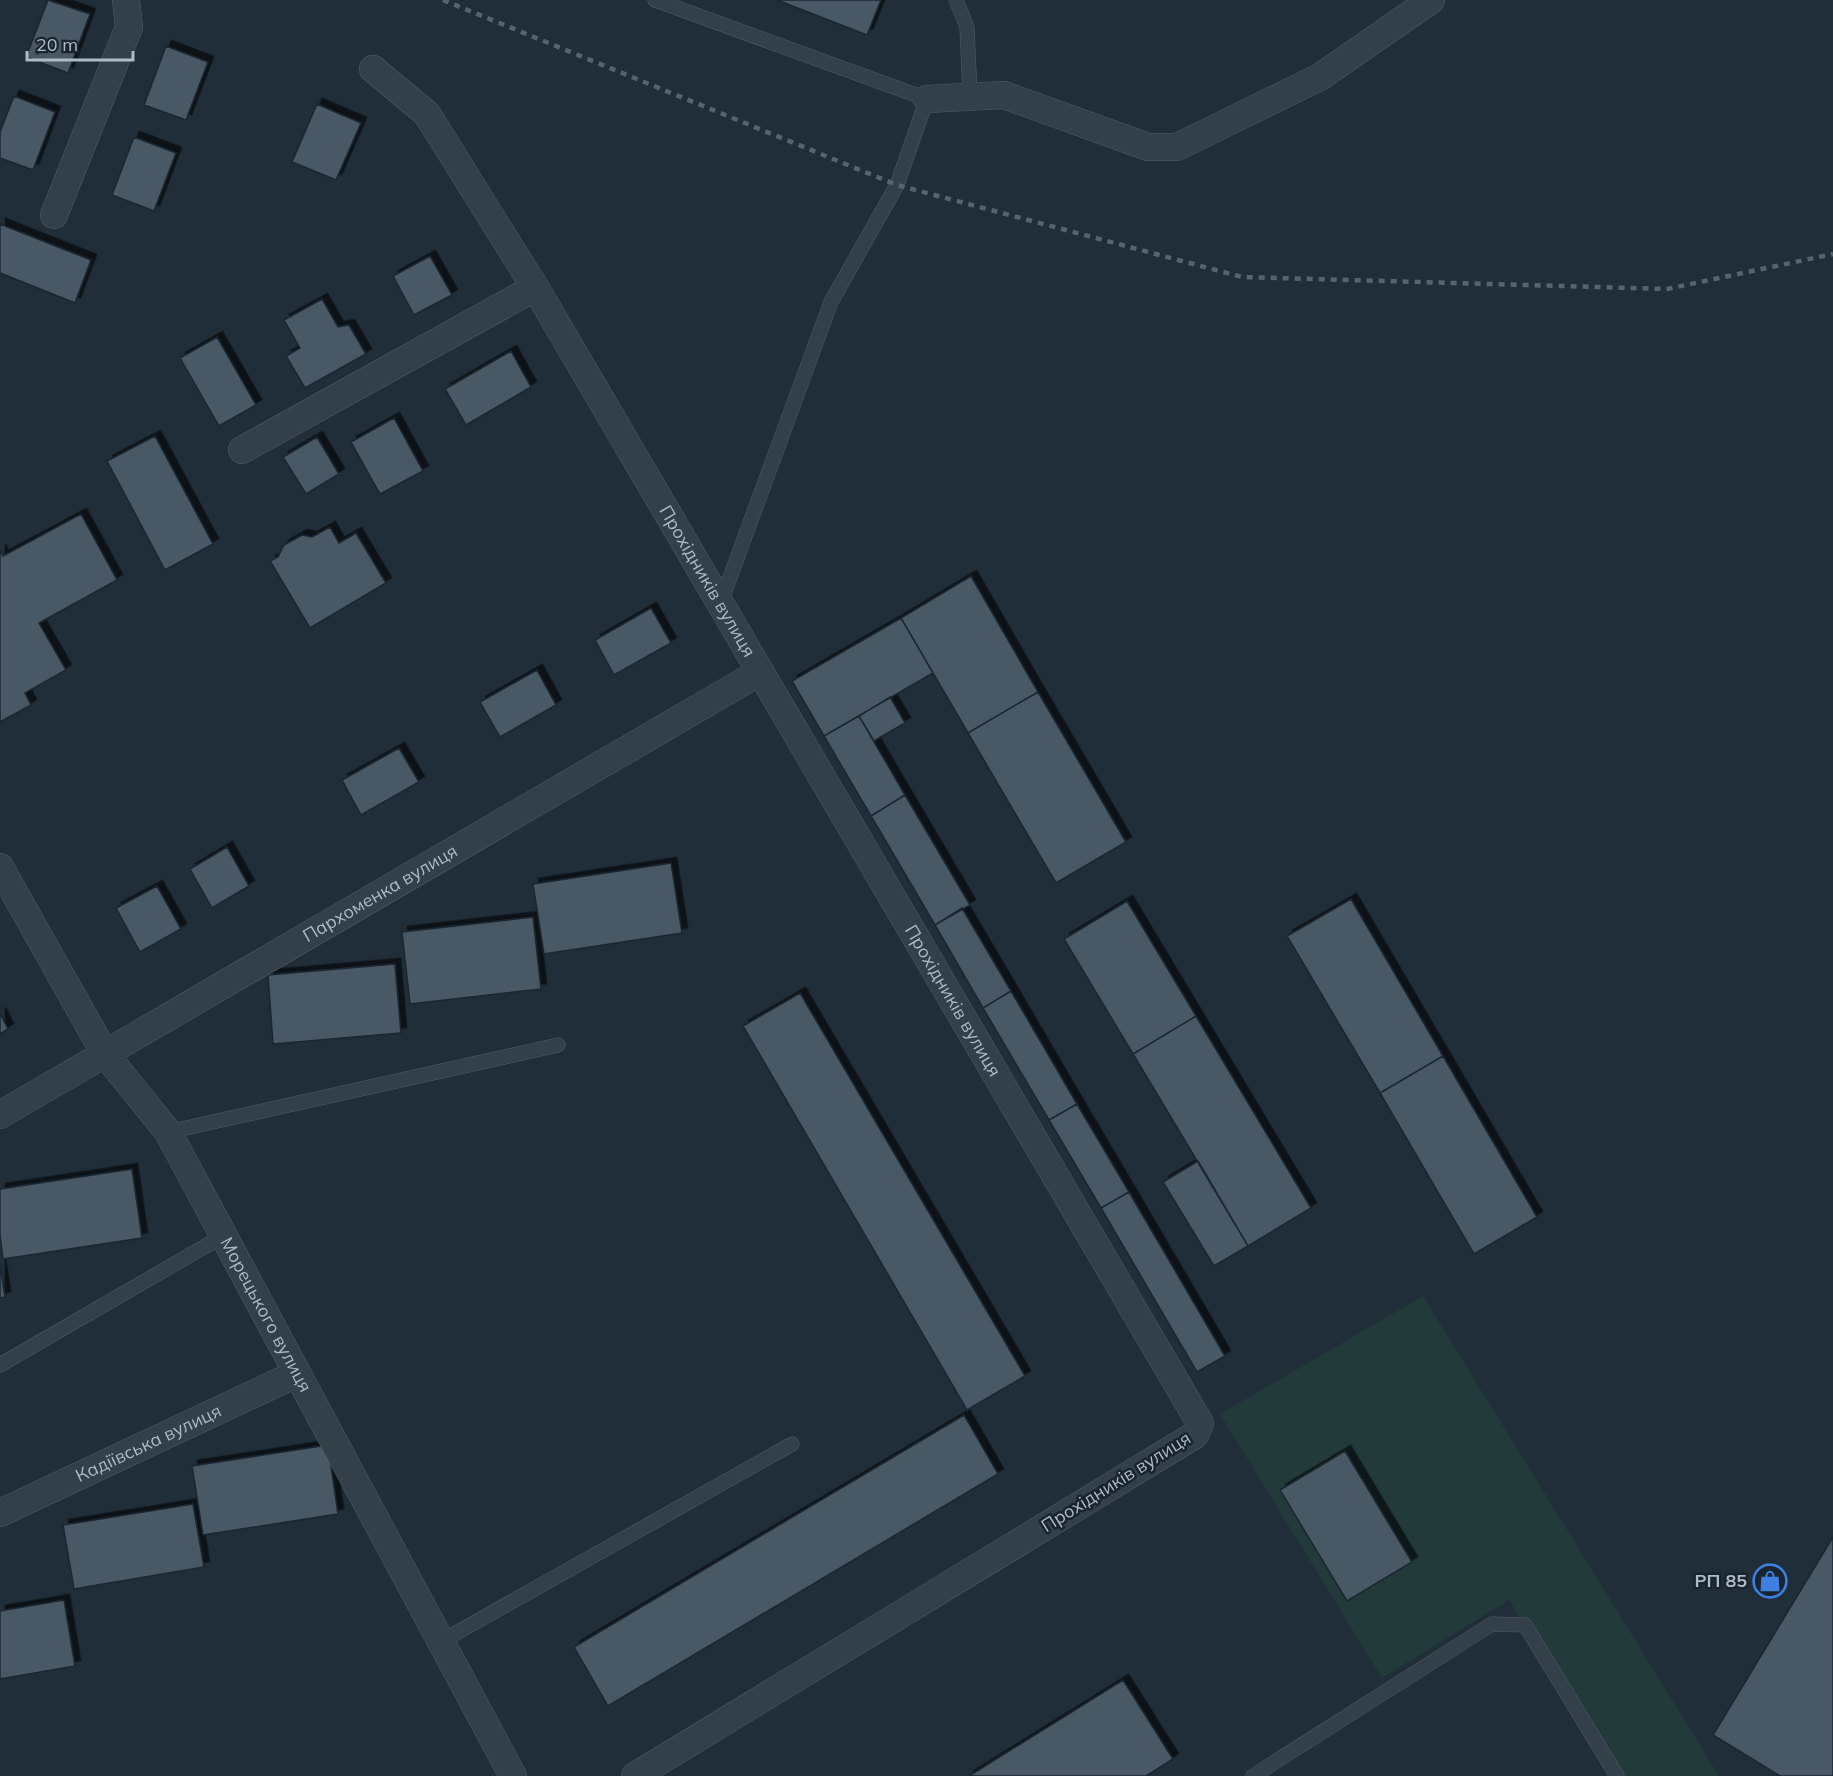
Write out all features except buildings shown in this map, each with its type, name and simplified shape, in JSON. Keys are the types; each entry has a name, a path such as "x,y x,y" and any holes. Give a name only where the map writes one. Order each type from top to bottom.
{"street":[{"path":"54,215 129,27 126,0"},
{"path":"927,99 1004,95 1148,147 1177,147 1320,77 1431,0"},
{"name":"Прохідників вулиця","path":"373,69 427,114 538,292 1200,1423 1195,1435 635,1776"},
{"path":"242,450 527,292 538,292"},
{"name":"Пархоменка вулиця","path":"0,1115 760,672"},
{"name":"Морецького вулиця","path":"0,867 105,1054 168,1132 513,1776"},
{"name":"Кадіївська вулиця","path":"0,1513 296,1374"}],"lane":[{"path":"655,0 927,99 897,185 831,302 720,604"},
{"path":"956,0 967,27 970,96"},
{"path":"168,1132 558,1046"},
{"path":"0,1365 223,1236"},
{"path":"442,1641 792,1444"},
{"path":"1253,1776 1492,1624 1525,1625 1617,1776"}],"green space":[{"path":"1423,1296 1719,1776 1617,1776 1509,1600 1382,1678 1220,1414"}],"railway":[{"path":"443,0 897,185 1242,277 1667,289 1833,254"}],"place":[{"name":"РП 85","path":"1770,1581"}]}
